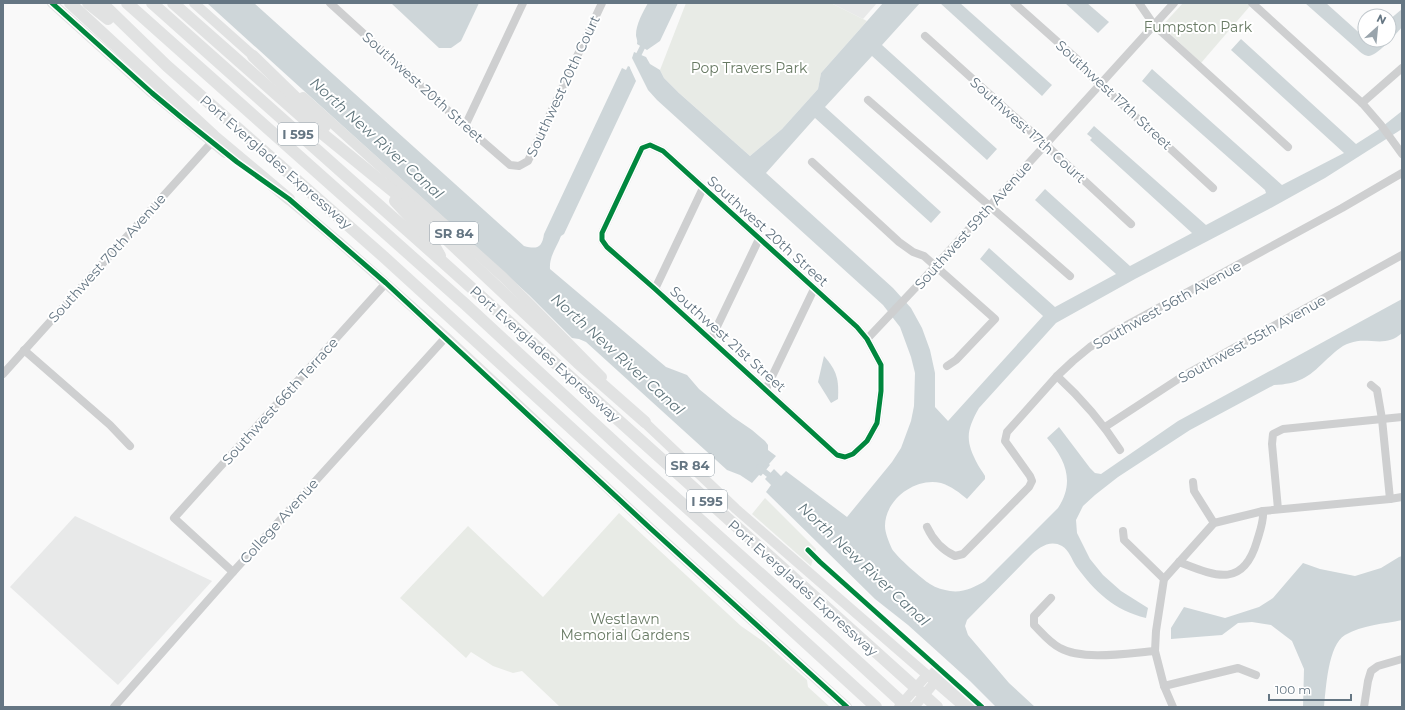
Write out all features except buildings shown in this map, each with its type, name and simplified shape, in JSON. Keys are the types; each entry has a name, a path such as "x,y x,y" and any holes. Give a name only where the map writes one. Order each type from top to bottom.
{"highway":[{"path":"70,3 214,136 288,199"},
{"path":"88,3 167,66"},
{"name":"Port Everglades Expressway","path":"102,3 167,66 384,257 876,707"},
{"path":"127,3 465,304 637,463 832,638 898,702 907,707"},
{"name":"Port Everglades Expressway","path":"152,3 445,264 934,704"},
{"path":"172,3 302,117 410,205 578,363 644,422"},
{"path":"253,56 324,125 431,240 445,264"}],"main road":[{"path":"52,3 152,93 212,142 288,199 386,283 446,337 650,528 847,707"},
{"name":"SR 84","path":"194,3 253,56 292,87 503,277 560,333 644,422 736,509 964,707"},
{"path":"811,574 856,608 974,707"},
{"path":"898,702 927,675"},
{"path":"914,707 935,682"}],"street":[{"name":"Southwest 20th Street","path":"330,3 510,165 519,166"},
{"path":"465,126 523,3"},
{"name":"Southwest 20th Court","path":"519,166 528,161 602,3"},
{"name":"Southwest 17th Street","path":"1014,3 1078,60 1088,73 1213,188"},
{"path":"1138,3 1154,25 1288,147"},
{"name":"Southwest 59th Avenue","path":"867,339 936,266 1174,3"},
{"path":"1252,3 1362,103 1381,125 1402,154"},
{"name":"Southwest 17th Court","path":"925,36 1131,224"},
{"path":"1362,103 1402,68"},
{"path":"868,100 1070,276"},
{"name":"Southwest 70th Avenue","path":"3,374 212,142"},
{"name":"Southwest 20th Street","path":"602,240 602,234 642,148 650,145 663,151 857,327 867,339"},
{"path":"812,162 899,242 913,252 924,256 995,319 956,360 947,366"},
{"name":"Southwest 56th Avenue","path":"927,527 932,538 948,552 955,556 963,554 1029,488 1032,481 1005,441 1007,432 1057,376 1090,347 1114,332 1342,208 1402,173"},
{"path":"655,289 703,188"},
{"path":"711,339 759,239"},
{"name":"Southwest 21st Street","path":"602,240 607,247 711,339 837,455 845,456 853,454 867,441 877,423 881,391 881,365 867,339"},
{"name":"Southwest 55th Avenue","path":"1105,427 1183,376 1402,255"},
{"name":"Southwest 66th Terrace","path":"233,572 174,518 386,283"},
{"path":"766,390 814,289"},
{"name":"College Avenue","path":"114,707 233,572 446,337"},
{"path":"24,350 110,425 130,446"},
{"path":"1057,376 1072,390 1105,427 1120,450"},
{"path":"1371,385 1377,390 1382,419 1390,499"},
{"path":"1278,509 1272,444 1273,434 1283,429 1402,417"},
{"path":"1193,482 1194,490 1214,523"},
{"path":"1173,707 1164,686 1155,651 1156,631 1164,579 1214,523 1263,511 1402,497"},
{"path":"1179,562 1207,573 1225,576 1235,574 1246,564 1255,548 1264,517 1263,511"},
{"path":"1123,531 1124,540 1164,579"},
{"path":"1051,598 1034,616 1034,625 1043,635 1059,648 1074,654 1090,656 1155,651"},
{"path":"1364,707 1371,671 1378,666 1402,659"},
{"path":"1164,686 1238,668 1256,675"}],"shaded area":[{"path":"831,3 877,3 863,19"},
{"path":"75,516 212,581 118,685 10,587"}],"green space":[{"name":"Pop Travers Park","path":"686,3 831,3 867,21 821,73 818,89 782,129 750,156 678,92 664,78 660,70"},
{"name":"Fumpston Park","path":"1183,3 1247,3 1250,6 1201,63 1162,26"},
{"path":"765,498 816,549 811,566 752,514"},
{"name":"Westlawn Memorial Gardens","path":"619,513 741,626 764,642 807,680 808,687 830,707 560,707 522,671 513,673 493,666 471,652 466,658 400,598 468,526 543,597"}],"water":[{"path":"207,3 254,3 524,246 528,247 538,247 542,243 544,234 622,68 626,70 628,66 630,67 636,81 564,234 561,236 551,260 550,269 666,367 687,375 699,389 765,441 768,445 768,450 776,456 761,476 759,475 752,483 740,475 727,470 586,342 572,338 529,295"},
{"path":"391,3 479,3 461,41 451,48 439,48"},
{"path":"648,3 678,3 660,41 647,50 637,44 636,31 638,22"},
{"path":"883,3 920,3 882,45 997,149 987,160 872,56 825,107 941,212 931,223 815,118 766,173 893,288 911,308 922,328 930,350 935,373 935,407 948,421 1043,316 980,259 989,248 1055,307 1116,274 1035,200 1045,189 1130,266 1192,233 1090,140 1092,138 1087,134 1094,126 1206,225 1266,193 1265,190 1142,81 1152,69 1282,185 1344,153 1231,50 1241,39 1356,144 1378,130 1402,111 1402,129 1325,178 1135,279 1056,323 979,408 972,423 969,442 974,457 985,476 985,479 967,499 948,486 941,483 931,482 922,483 912,487 896,499 890,507 886,516 885,526 887,538 892,549 904,562 926,581 937,588 955,591 973,587 985,581 1058,508 1066,489 1066,472 1054,446 1047,438 1059,427 1090,468 1095,473 1101,474 1178,421 1402,299 1402,333 1396,338 1383,341 1357,341 1343,346 1308,376 1290,383 1274,385 1190,430 1118,477 1083,506 1076,520 1077,533 1090,559 1103,575 1121,591 1148,608 1146,618 1124,610 1106,599 1090,584 1076,566 1067,550 1058,544 1053,543 1040,547 1033,553 967,620 965,626 968,635 1009,683 1035,707 996,707 970,681 908,625 875,599 766,492 771,485 765,479 774,469 781,476 786,471 847,517 892,462 901,448 911,421 914,406 915,373 911,357 900,327 883,305 657,100 648,90 632,58 634,52 646,57 650,64 660,70 664,78 679,93 750,156 782,129 818,89 821,73"},
{"path":"940,3 960,3 1052,85 1042,96"},
{"path":"1065,3 1087,3 1109,22 1098,33"},
{"path":"1305,3 1326,3 1357,31 1357,48 1382,48 1376,53 1368,56 1360,52"},
{"path":"1402,9 1402,27 1397,33 1397,13"},
{"path":"824,356 832,366 838,386 838,399 831,403 818,382"},
{"path":"1402,556 1402,620 1359,629 1345,635 1339,640 1331,657 1324,707 1303,707 1304,669 1292,641 1271,625 1252,622 1238,623 1222,635 1171,639 1171,628 1184,607 1225,618 1259,607 1273,598 1303,563 1320,569 1355,576 1381,568"}],"waterway":[{"path":"640,59 638,56 645,42"},
{"name":"North New River Canal","path":"759,467 774,479"}],"cycle path":[{"path":"52,3 152,93 237,162 289,199 386,283 650,528 847,707"},
{"path":"650,145 663,151 857,327 867,339 881,365 881,391 877,423 867,441 853,454 845,457 837,455 607,247 602,240 602,233 642,148 650,145"},
{"path":"808,550 982,707"}]}
